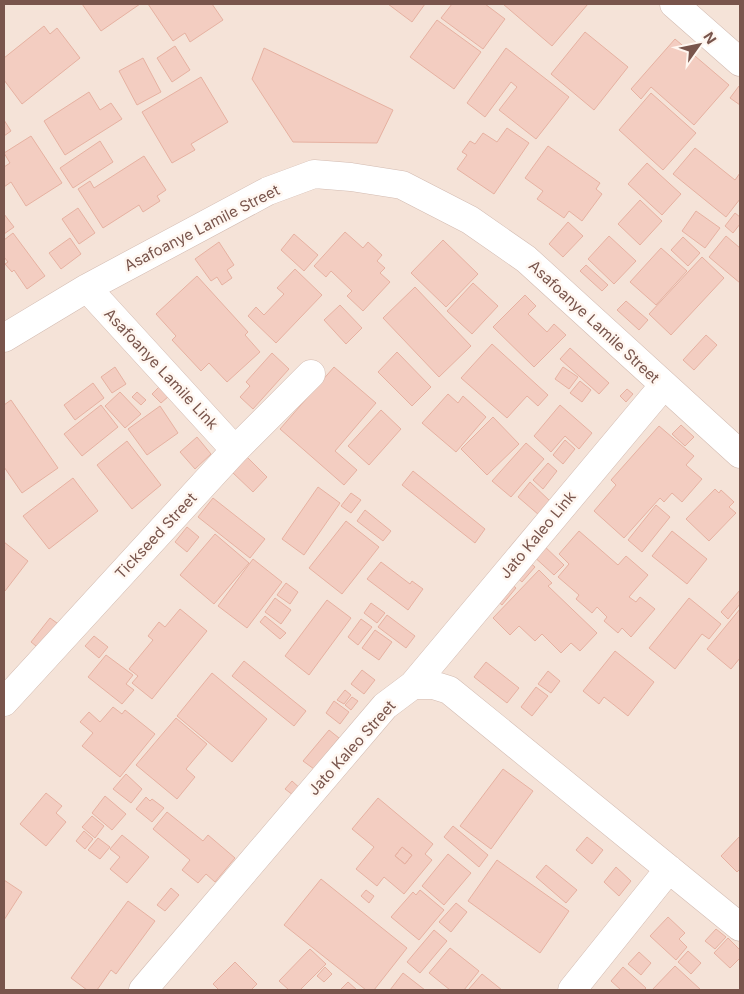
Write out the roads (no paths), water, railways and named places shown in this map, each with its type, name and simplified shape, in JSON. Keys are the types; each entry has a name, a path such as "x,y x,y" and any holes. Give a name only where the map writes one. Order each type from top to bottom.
{"street":[{"path":"674,4 740,62"},
{"name":"Asafoanye Lamile Street","path":"4,338 87,288 268,191 314,174 351,177 402,185 470,220 526,258 740,454"},
{"name":"Asafoanye Lamile Link","path":"87,288 235,450"},
{"name":"Tickseed Street","path":"4,702 235,450 311,374"},
{"name":"Jato Kaleo Link","path":"412,685 664,385"},
{"path":"412,685 433,685 449,690 740,926"},
{"name":"Jato Kaleo Street","path":"143,990 385,706 412,685"},
{"path":"572,990 669,869"}]}
